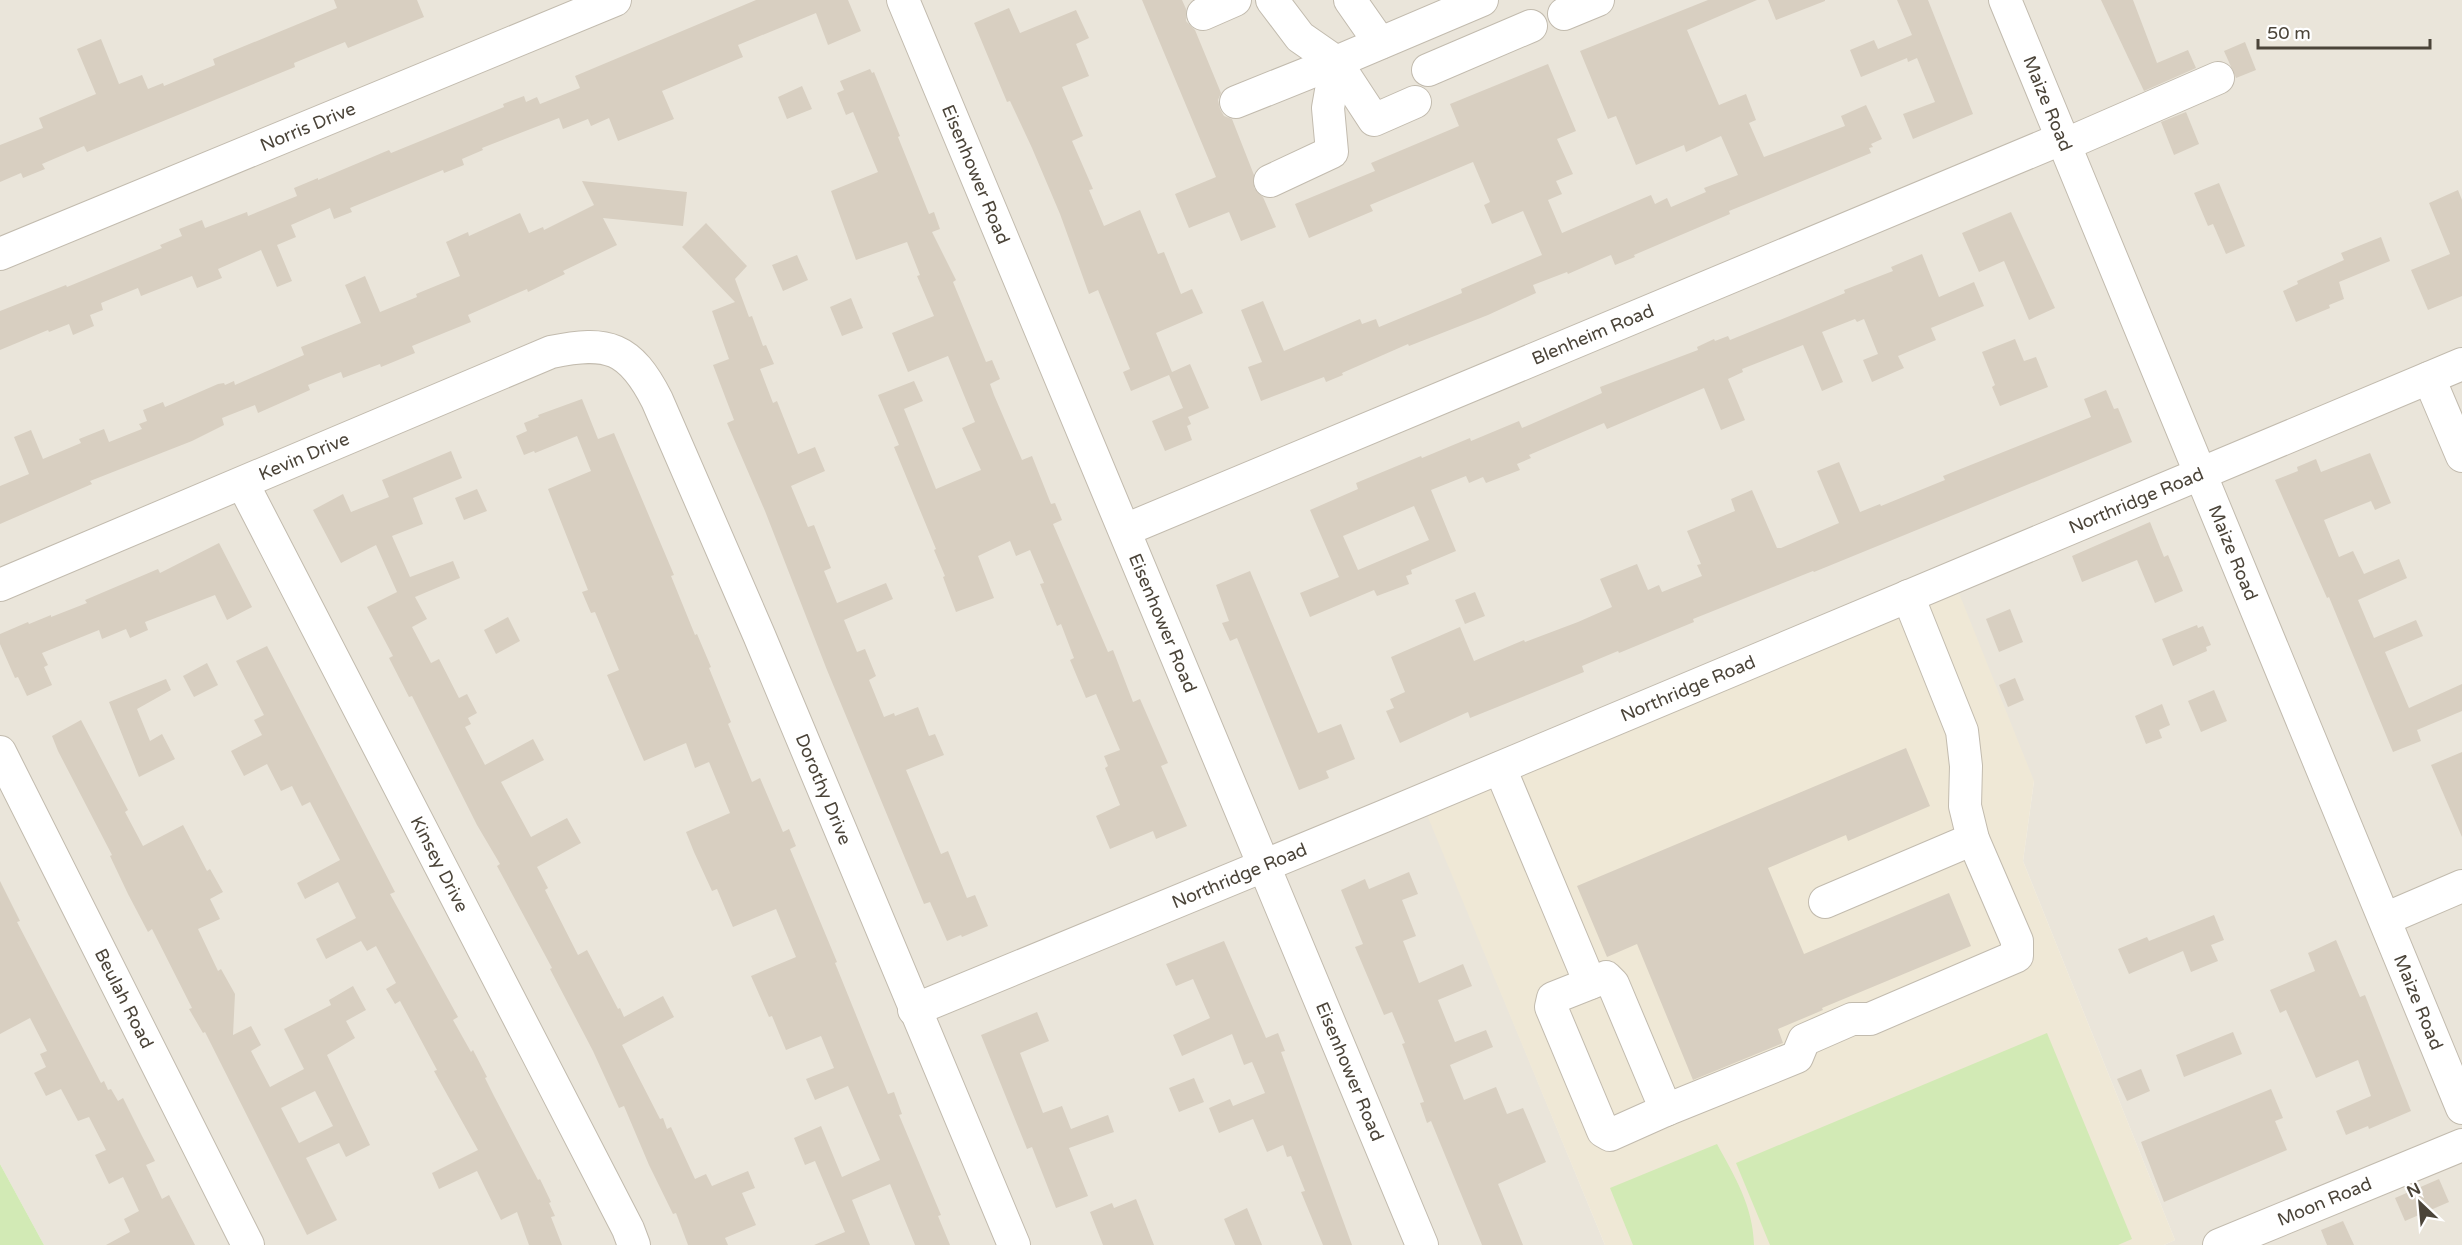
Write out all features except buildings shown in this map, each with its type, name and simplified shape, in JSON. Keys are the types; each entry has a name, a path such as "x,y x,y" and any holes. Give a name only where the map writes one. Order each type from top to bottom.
{"street":[{"name":"Norris Drive","path":"0,254 615,0"},
{"name":"Eisenhower Road","path":"903,0 1422,1245"},
{"path":"1203,14 1235,0"},
{"path":"1272,0 1300,37 1336,62 1374,120 1415,102"},
{"path":"1350,0 1380,43"},
{"path":"1564,14 1598,0"},
{"name":"Maize Road","path":"2005,0 2462,1108"},
{"path":"1236,102 1336,62 1470,2 1482,46"},
{"path":"1428,69 1531,26"},
{"path":"1270,181 1332,152 1328,108 1336,62"},
{"name":"Blenheim Road","path":"1125,530 2218,78"},
{"name":"Kevin Drive","path":"0,585 550,352 578,346 612,349"},
{"name":"Dorothy Drive","path":"612,349 632,360 647,380 657,400 759,635 1014,1245"},
{"name":"Northridge Road","path":"914,1010 1500,768 2462,364"},
{"path":"2429,378 2462,456"},
{"name":"Kinsey Drive","path":"243,484 628,1229 634,1245"},
{"path":"1666,1110 1613,984 1606,977 1553,998 1551,1007 1603,1131 1610,1135 1797,1057 1804,1040 1852,1019 1870,1019 2017,956 2018,941 1973,838 1965,806 1966,766 1962,731 1908,596"},
{"name":"Beulah Road","path":"0,752 248,1245"},
{"path":"1500,768 1590,982"},
{"path":"1825,902 1973,838"},
{"path":"2385,919 2462,886"},
{"name":"Moon Road","path":"2219,1245 2462,1145"}],"shaded area":[{"path":"0,0 2462,0 2462,1245 2164,1245 2175,1240 2023,861 2034,781 1426,810 1605,1245 44,1245 0,1164"},
{"path":"1957,588 2034,781 2023,861 2175,1240 2164,1245 1605,1245 1425,810"}],"green space":[{"path":"2047,1033 2132,1239 2118,1245 1770,1245 1736,1163"},
{"path":"1717,1144 1747,1205 1754,1245 1633,1245 1610,1188"},
{"path":"0,1164 44,1245 0,1245"}]}
